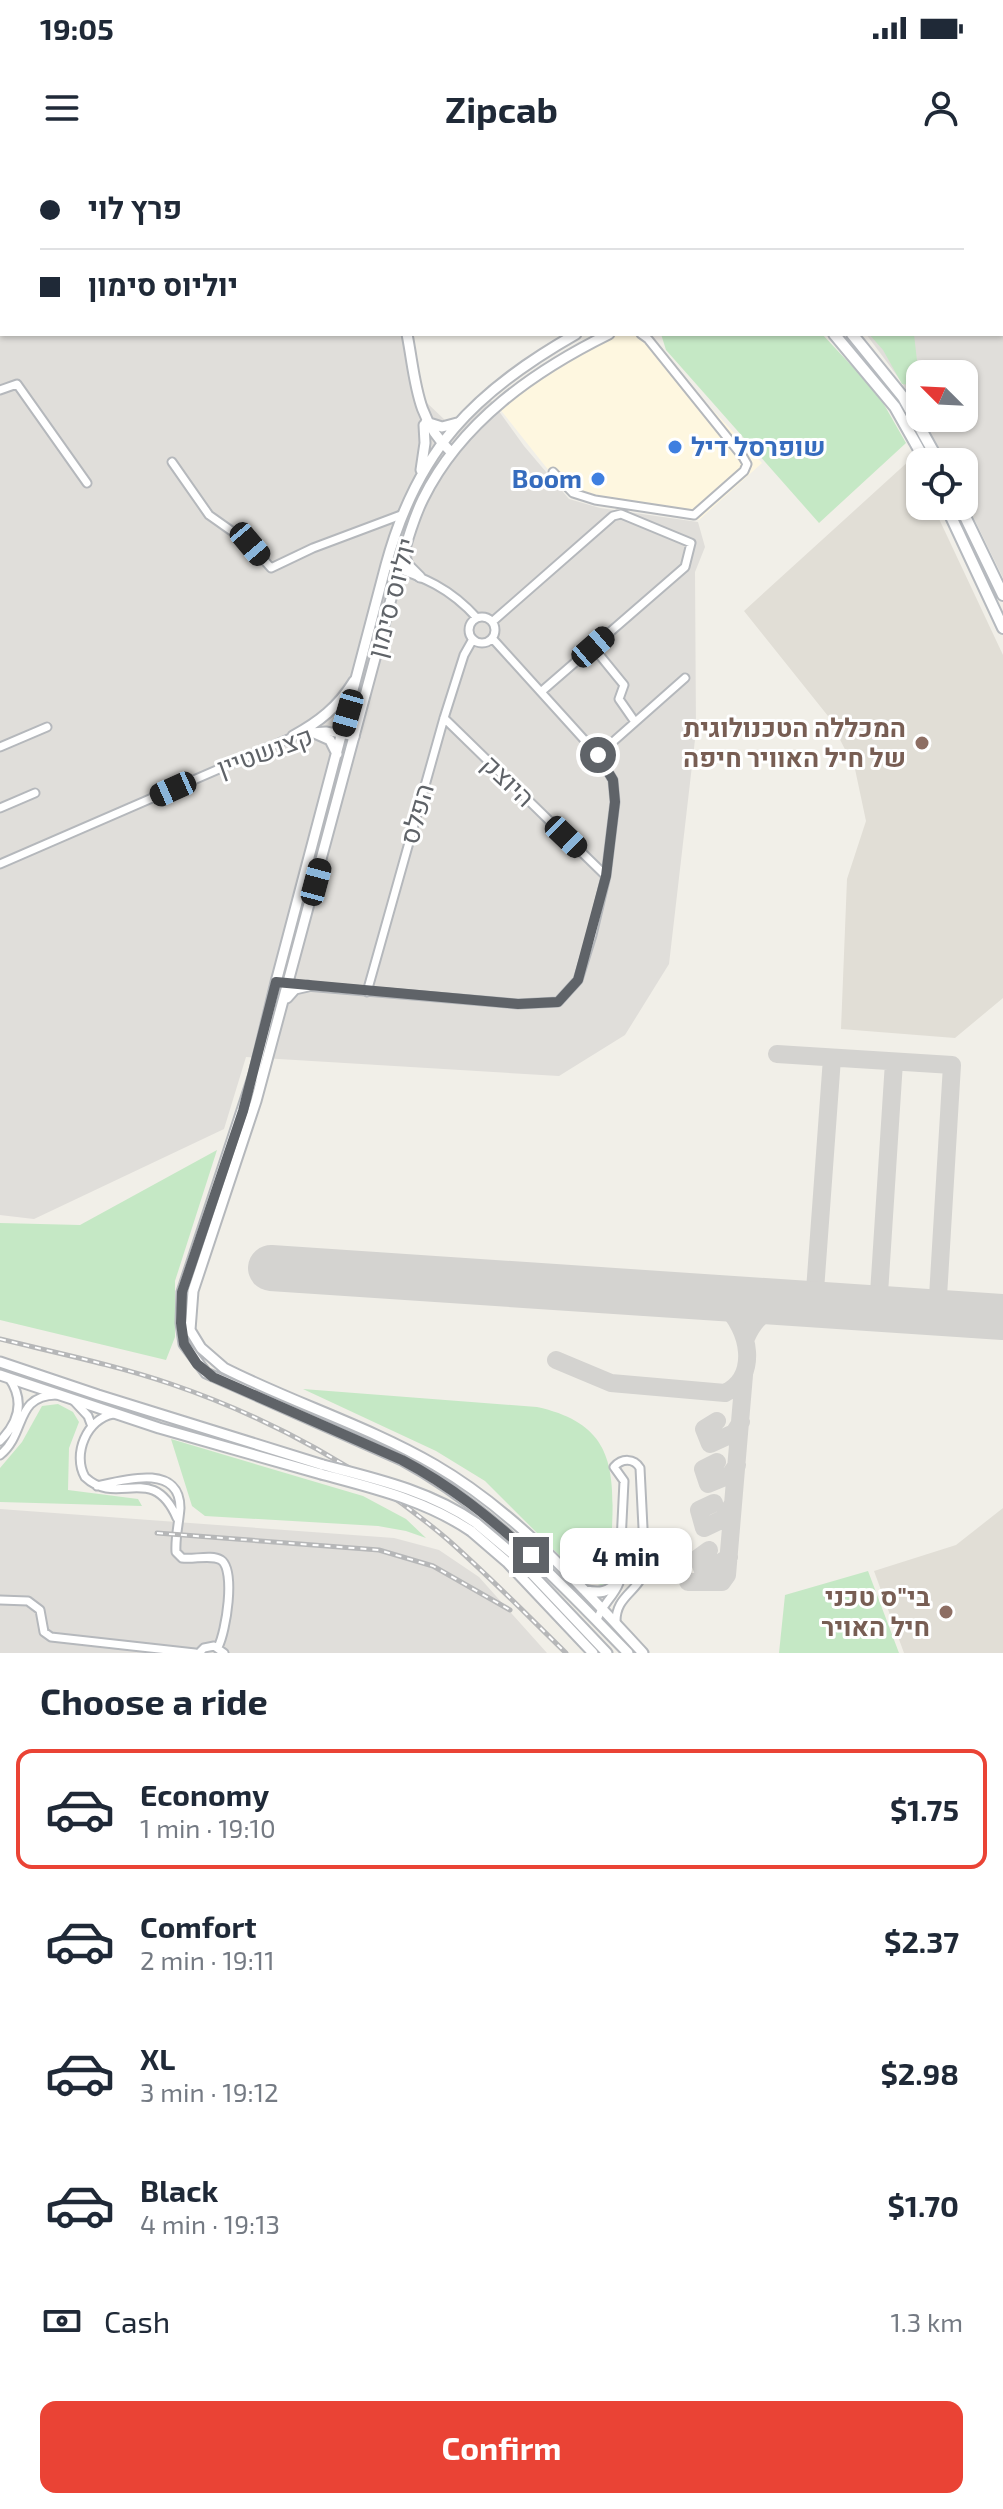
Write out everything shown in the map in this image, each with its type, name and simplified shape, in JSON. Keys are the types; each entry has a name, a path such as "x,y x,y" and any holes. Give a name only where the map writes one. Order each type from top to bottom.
{"main road":[{"path":"836,336 895,407 918,448"},
{"path":"854,336 903,397 931,448"},
{"path":"953,520 1003,628"},
{"path":"967,520 1003,595"}],"street":[{"path":"407,336 424,418 425,443 418,480"},
{"name":"יוליוס סימון","path":"573,336 512,373 463,419 441,443 401,515 243,1111 182,1292 181,1323 184,1344 197,1364 213,1377 434,1477 502,1528 628,1653"},
{"name":"יוליוס סימון","path":"605,336 541,371 519,387 473,428 452,453 424,496 399,569 256,1101 193,1291 189,1322 194,1339 210,1359 224,1368 407,1450 461,1481 509,1518 602,1608 643,1653"},
{"path":"553,472 573,493 595,500 694,515 744,471 747,464 743,457 645,336"},
{"path":"0,390 17,384 87,483"},
{"path":"424,418 446,428 463,419"},
{"path":"424,418 452,453"},
{"path":"172,462 209,515 250,544 271,568 313,548 401,515"},
{"path":"492,622 613,516 621,514 691,543 685,567 542,691"},
{"path":"404,551 408,565 420,577"},
{"path":"386,565 450,591 477,618"},
{"path":"486,617 492,622 495,630 492,638 480,643 473,639 469,627 477,618 486,617"},
{"path":"276,982 518,1004 558,1002 578,980 606,876 615,802 613,780 598,755 492,638"},
{"name":"הפלס","path":"367,992 444,718 464,655 473,639"},
{"path":"593,647 624,685 619,699 635,722"},
{"path":"293,736 335,708 360,672"},
{"path":"598,755 685,678"},
{"name":"היוצק","path":"444,718 606,876"},
{"path":"0,747 47,727"},
{"path":"312,732 333,743 337,756"},
{"name":"קצנשטיין","path":"0,864 293,736 312,732 355,737"},
{"path":"0,808 35,793"},
{"path":"292,969 295,979 308,986"},
{"path":"283,1004 292,991 308,986"},
{"path":"0,1362 413,1500 474,1527 514,1555 607,1653"},
{"path":"5,1377 115,1414 322,1469"},
{"path":"0,1441 12,1425 20,1399 18,1391 5,1377"},
{"path":"0,1455 16,1438 29,1403 44,1395 59,1395"},
{"path":"74,1400 91,1424"},
{"path":"115,1414 91,1424 82,1449 81,1470 85,1477 106,1489 146,1488 158,1492 166,1496 177,1518"},
{"path":"597,1621 619,1580 624,1481 614,1467 629,1460 640,1468 645,1568 639,1583 618,1604 616,1623"},
{"path":"0,1600 28,1601 40,1610 44,1632 51,1637 145,1651 197,1653 209,1646 221,1650 229,1570 223,1561 215,1558 182,1558 176,1552 180,1510 177,1494 164,1481 126,1477 97,1486"},
{"path":"474,1527 593,1653"},
{"path":"583,1589 594,1593 605,1592 619,1580"}],"shaded area":[{"path":"0,336 409,336 426,402 447,422 485,392 524,446 569,499 600,508 698,522 705,547 695,572 696,731 669,964 625,1035 559,1076 246,1057 224,1129 34,1219 0,1215"},
{"path":"613,336 644,336 762,463 699,520 600,506 569,496 499,408 542,373"},
{"path":"867,336 1003,336 1003,578 975,520 978,520 978,448 937,448 929,432 978,432 978,360 906,360 906,390"},
{"name":"המכללה הטכנולוגית של חיל האוויר חיפה","path":"906,464 906,520 940,520 1003,655 1003,998 955,1038 841,1029 847,879 866,821 855,769 828,716 744,611"},
{"name":"בי\"ס טכני חיל האויר","path":"1003,1508 1003,1653 904,1653 874,1571 956,1545"},
{"path":"0,1509 394,1538 439,1550 479,1577 547,1653 0,1653"}],"green space":[{"path":"662,336 824,336 878,394 906,443 819,523 666,350"},
{"path":"871,336 914,336 917,360 906,360 906,384 902,384 883,350"},
{"path":"217,1150 175,1281 175,1337 166,1360 0,1320 0,1223 80,1225"},
{"path":"303,1389 537,1407 580,1423 603,1449 609,1465 613,1505 608,1584 583,1579 485,1481 436,1451"},
{"path":"58,1404 73,1412 79,1422 69,1448 68,1490 138,1499 142,1506 0,1502 0,1468 22,1442 42,1406"},
{"path":"171,1439 363,1496 406,1519 426,1538 378,1526 205,1516 192,1506"},
{"path":"868,1571 899,1653 779,1653 785,1595"}],"taxiway":[{"path":"777,1054 952,1065 937,1313"},
{"path":"814,1304 832,1058"},
{"path":"878,1309 894,1062"},
{"path":"556,1360 611,1383 725,1393 736,1386 743,1376 747,1352 745,1339 733,1315 707,1297"},
{"path":"746,1338 761,1316 783,1302"},
{"path":"688,1582 722,1582 727,1575 744,1375"},
{"path":"717,1421 704,1429 710,1444 734,1433 741,1422"},
{"path":"717,1462 703,1469 708,1484 730,1475 737,1465"},
{"path":"714,1503 699,1510 704,1528 723,1519 733,1504"},
{"path":"709,1550 698,1558 704,1573 729,1557"}],"runway":[{"path":"271,1268 1003,1317"}],"railway":[{"path":"0,1339 171,1384 245,1413 316,1449 384,1491 447,1539 566,1653"},
{"path":"157,1533 379,1550 433,1566 510,1610"}],"place":[{"name":"שופרסל דיל","path":"675,447"},
{"name":"Boom","path":"598,479"},
{"name":"המכללה הטכנולוגית של חיל האוויר חיפה","path":"922,743"},
{"name":"בי\"ס טכני חיל האויר","path":"946,1612"}],"route":[{"path":"531,1555 477,1507 434,1477 206,1373 184,1344 181,1333 182,1292 254,1074 276,982 518,1004 558,1002 578,980 606,876 615,802 613,780 598,755"}]}
